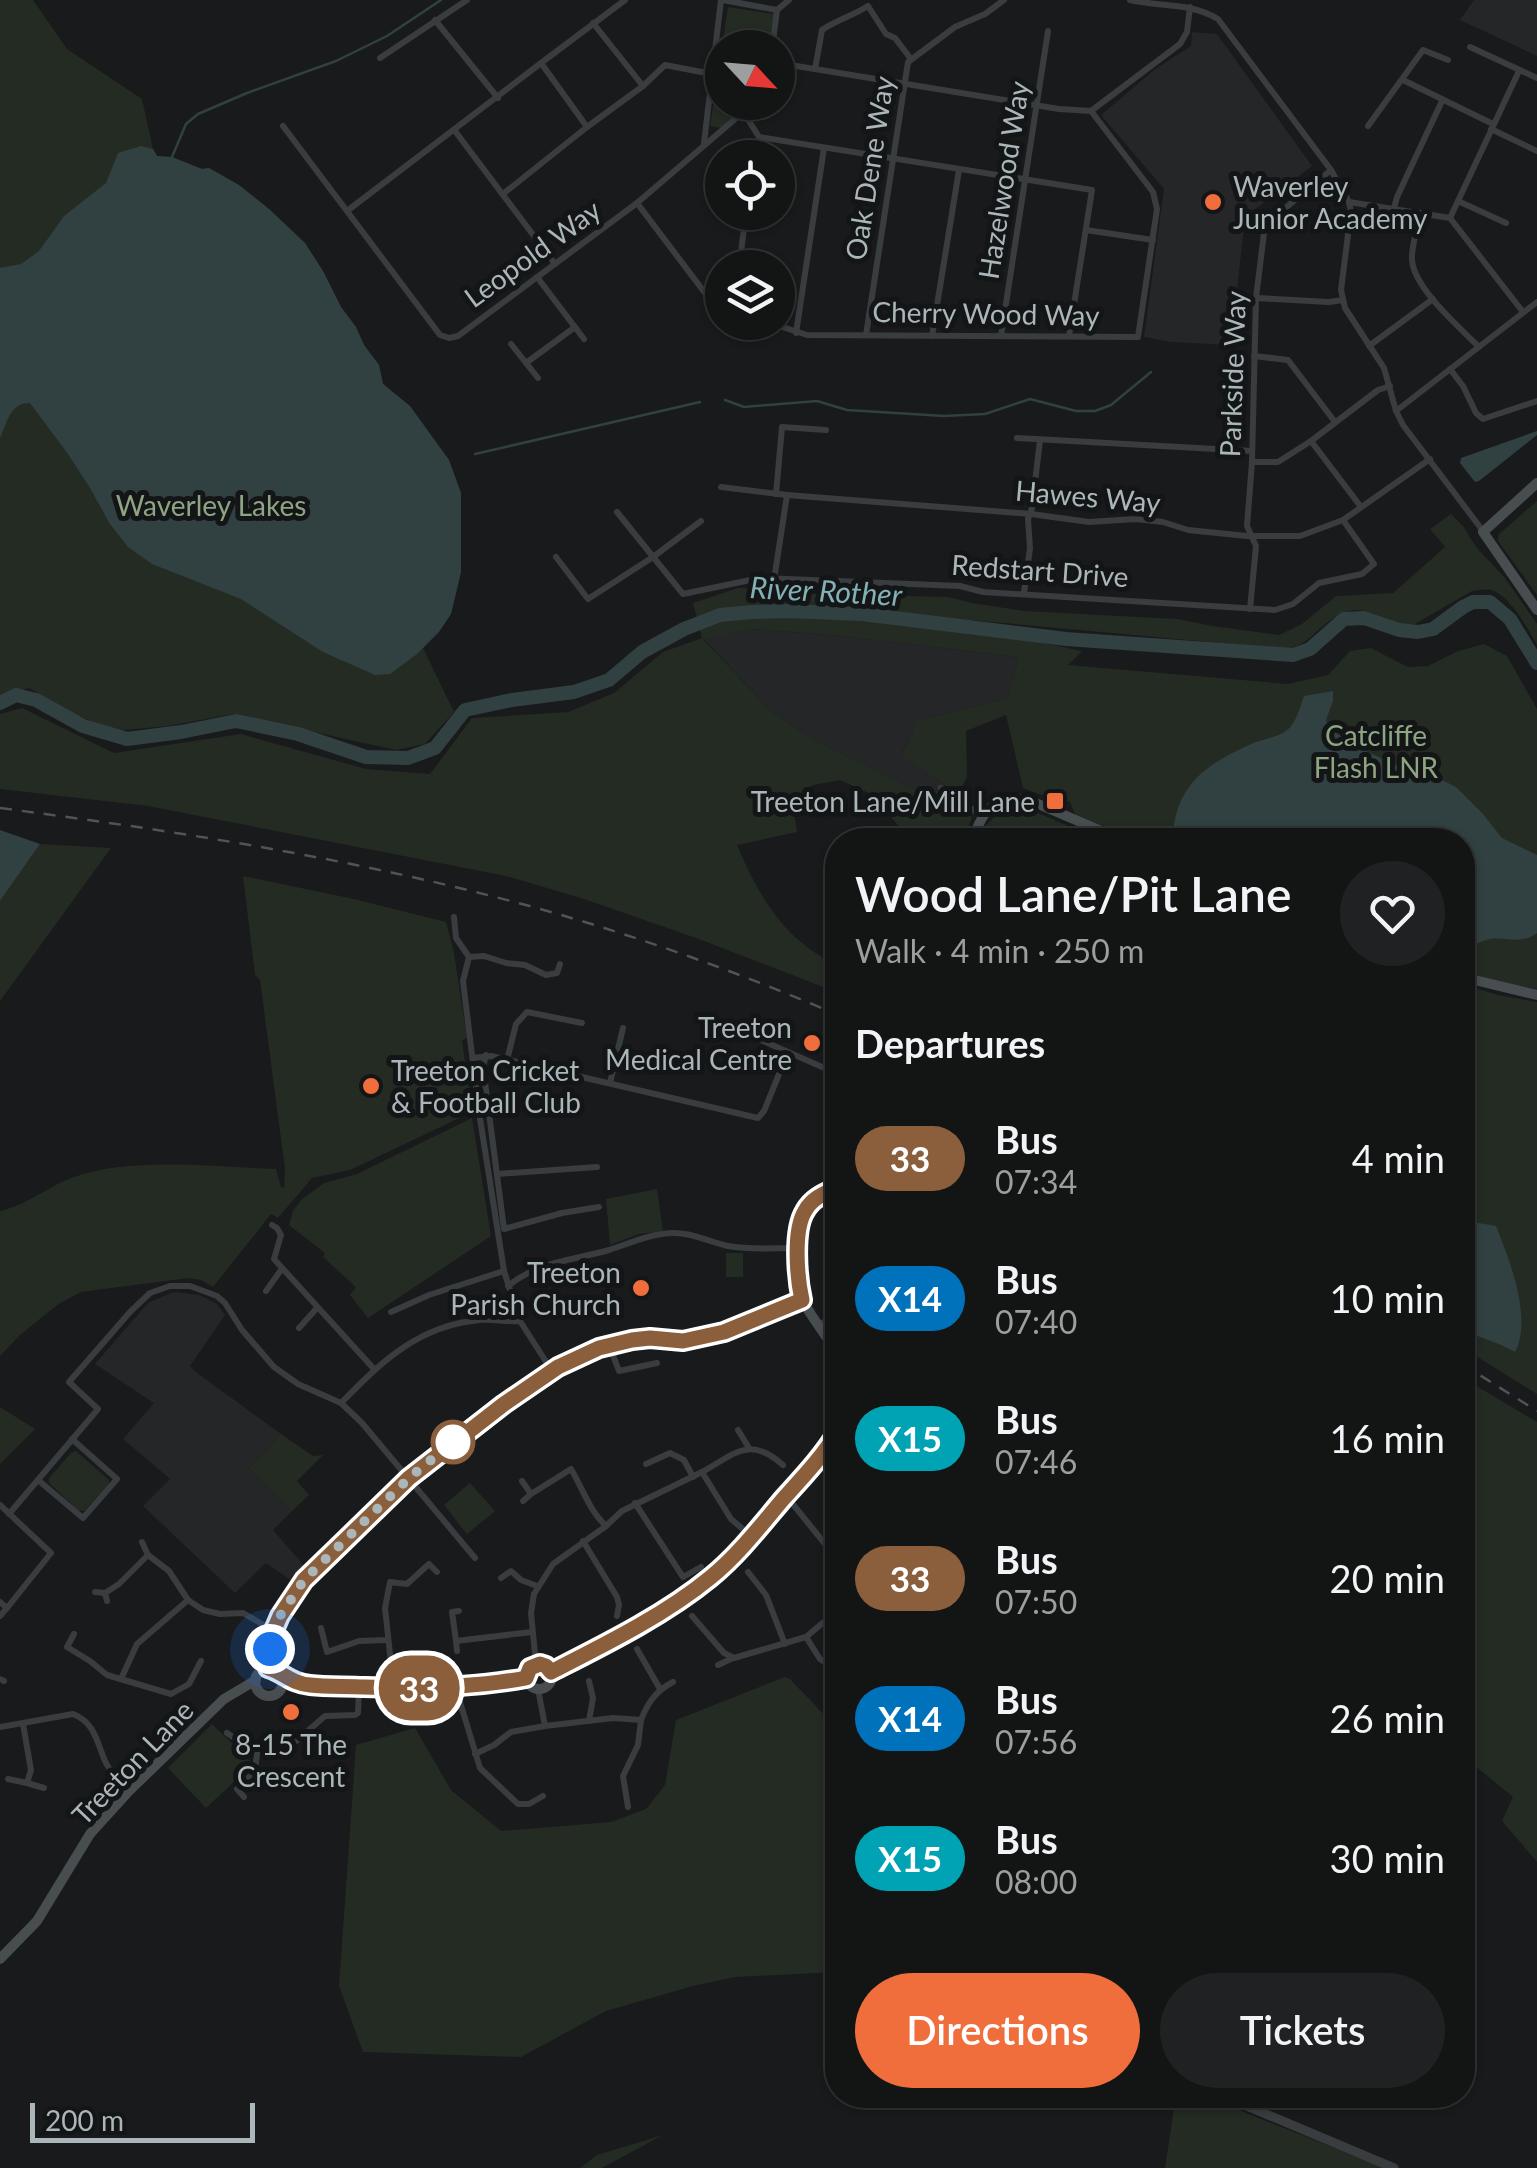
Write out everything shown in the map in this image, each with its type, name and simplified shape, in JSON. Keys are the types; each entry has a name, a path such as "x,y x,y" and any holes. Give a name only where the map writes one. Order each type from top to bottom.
{"main road":[{"path":"1537,483 1484,532 1537,610"},
{"path":"978,828 982,816 996,804 1018,798 1095,828"},
{"path":"1475,980 1537,996"},
{"path":"825,1194 804,1212 798,1248 802,1300 825,1333"},
{"path":"551,1672 698,1587 730,1560 825,1450"},
{"path":"536,1664 551,1672 549,1684 538,1690 526,1678 536,1664"},
{"path":"278,1692 283,1686 277,1670 268,1668 260,1672 256,1680 261,1693 270,1696 307,1685"},
{"path":"282,1678 307,1685 389,1688 479,1685 526,1678"},
{"name":"Treeton Lane","path":"0,1958 37,1922 90,1834 129,1791 224,1699 256,1680"},
{"name":"Treeton Lane","path":"230,1696 261,1693"}],"street":[{"path":"380,58 467,0"},
{"path":"608,0 614,8"},
{"path":"347,211 625,0"},
{"path":"718,30 722,0 778,10"},
{"path":"775,30 778,10 788,0"},
{"name":"Oak Dene Way","path":"866,334 908,62 955,27 985,14 1004,0"},
{"path":"1130,0 1190,7 1218,19 1331,170 1351,212 1341,290 1350,318 1384,368 1403,425 1484,532"},
{"path":"815,70 822,30 868,6 886,34 895,38 911,58"},
{"path":"795,66 1090,111 1180,44 1188,32 1190,7"},
{"path":"435,20 498,98"},
{"path":"593,23 643,86"},
{"name":"Hazelwood Way","path":"1001,336 1048,31"},
{"path":"1470,47 1537,78"},
{"path":"1368,126 1423,50 1448,60"},
{"path":"542,63 587,127"},
{"path":"502,194 665,65 705,73"},
{"path":"1450,218 1519,71"},
{"path":"1403,80 1537,151"},
{"path":"1394,208 1442,101"},
{"name":"Cherry Wood Way","path":"796,333 1138,338 1157,208 1154,192 1090,111"},
{"path":"704,144 707,120"},
{"name":"Leopold Way","path":"283,126 440,335 448,338 458,336 637,203 735,120"},
{"path":"748,120 758,140"},
{"path":"455,132 555,264"},
{"path":"759,137 1092,190 1069,336"},
{"path":"796,333 824,148"},
{"path":"932,336 959,170"},
{"name":"Parkside Way","path":"1250,609 1256,546 1247,526 1256,298 1265,224 1331,170"},
{"path":"1458,201 1506,223"},
{"path":"1349,202 1450,218 1524,312"},
{"path":"637,203 705,293"},
{"path":"1422,213 1412,262 1416,276 1479,347"},
{"path":"1086,230 1152,240"},
{"path":"537,277 584,338"},
{"path":"1256,298 1343,300"},
{"path":"1368,346 1433,299"},
{"path":"1396,411 1537,302"},
{"path":"526,363 575,327"},
{"path":"511,344 538,378"},
{"path":"1254,356 1288,360 1336,422"},
{"path":"1450,369 1469,395 1479,418 1537,401"},
{"path":"1252,462 1278,462 1378,390 1390,386"},
{"path":"776,494 782,428 826,430"},
{"path":"1017,438 1252,451"},
{"path":"1024,593 1030,548 1028,519 1040,440"},
{"path":"1311,441 1361,508"},
{"name":"Hawes Way","path":"720,487 1089,522 1149,520 1188,530 1251,536 1300,536 1343,520 1430,459"},
{"path":"774,580 787,495"},
{"name":"Redstart Drive","path":"617,512 683,594 760,578 960,586 983,592 1275,610 1293,604 1319,583 1362,574 1374,564 1343,520"},
{"path":"556,556 588,599 701,521"},
{"path":"941,788 982,816"},
{"path":"454,917 456,938 469,957"},
{"path":"469,957 484,956 506,964 525,965 546,975 557,973 560,964"},
{"path":"469,957 462,981 504,1271 520,1322 552,1371"},
{"path":"507,1060 516,1024 527,1012 582,1023"},
{"path":"610,1084 623,1028"},
{"path":"752,1036 825,1068"},
{"path":"473,1058 507,1060 758,1118 788,1052"},
{"path":"486,1056 483,1066 504,1228 599,1206"},
{"path":"497,1174 598,1168"},
{"path":"272,1225 281,1236 274,1259 281,1270 374,1369"},
{"path":"508,1286 530,1270 665,1233 682,1233 732,1246 798,1248"},
{"path":"266,1291 281,1270"},
{"path":"391,1312 429,1295 504,1271"},
{"path":"9,1514 98,1408 69,1382 150,1293 170,1286 190,1286 225,1303 274,1368 341,1404 362,1423 475,1558"},
{"path":"268,1668 274,1630 304,1580 409,1478 475,1424 587,1352 650,1338 683,1341 724,1332 802,1300"},
{"path":"299,1328 317,1308"},
{"path":"341,1404 374,1369 408,1342 438,1328 484,1320 520,1322"},
{"path":"819,1324 825,1321"},
{"path":"609,1345 619,1371 657,1363"},
{"path":"738,1430 748,1448"},
{"path":"38,1480 83,1518 117,1479 72,1439"},
{"path":"536,1664 531,1613 538,1586 553,1564 635,1503 748,1448 762,1449 783,1465"},
{"path":"646,1464 670,1454 684,1460 692,1477"},
{"path":"523,1501 570,1469 584,1490 590,1509 606,1526"},
{"path":"702,1472 731,1518 751,1536"},
{"path":"522,1481 531,1494"},
{"path":"786,1496 825,1544"},
{"path":"635,1503 684,1577 702,1566"},
{"path":"0,1506 50,1554 3,1605 0,1616"},
{"path":"584,1541 616,1597 617,1616"},
{"path":"142,1542 148,1555 170,1571 188,1600 203,1610 242,1613 274,1630"},
{"path":"95,1592 106,1597 148,1555"},
{"path":"389,1688 386,1608 390,1582 407,1584 429,1564 437,1572"},
{"path":"501,1578 511,1572 538,1586"},
{"path":"748,1572 766,1594 785,1644"},
{"path":"121,1679 144,1636 188,1600"},
{"path":"457,1651 452,1612 459,1612"},
{"path":"692,1616 724,1653 734,1658"},
{"path":"718,1665 806,1637 825,1621"},
{"path":"320,1628 328,1652 359,1641 388,1640"},
{"path":"456,1641 532,1632"},
{"path":"74,1634 67,1646 106,1675 171,1694 189,1684 201,1662"},
{"path":"806,1637 825,1660"},
{"path":"637,1649 660,1689"},
{"path":"589,1680 593,1698 589,1720"},
{"path":"628,1807 623,1776 638,1745 640,1720 660,1689 674,1682"},
{"path":"227,1733 240,1742 258,1746 296,1742 325,1716 358,1713 358,1687"},
{"path":"538,1690 545,1726"},
{"path":"434,1703 460,1702 480,1768 518,1804 529,1804 544,1796"},
{"path":"0,1727 73,1714 82,1718 92,1729 108,1767 129,1791"},
{"path":"475,1754 511,1732 589,1720 640,1720"},
{"path":"23,1724 30,1770 28,1783"},
{"path":"244,1797 237,1789 255,1771 258,1746"},
{"path":"8,1779 44,1788"},
{"path":"1252,2108 1394,2168"}],"shaded area":[{"path":"1474,0 1537,0 1537,56 1460,20"},
{"name":"Waverley Junior Academy","path":"1192,32 1217,34 1312,166 1245,217 1231,345 1144,337 1164,189 1101,115 1154,70 1191,46"},
{"name":"Waverley Lakes","path":"141,146 153,149 157,156 209,168 239,185 305,243 379,365 383,384 410,406 449,460 461,493 461,572 451,614 417,654 390,674 375,675 323,652 241,599 152,564 128,547 30,403 14,410 0,438 0,268 21,264 39,251 64,216 106,183 118,153"},
{"path":"1537,431 1537,435 1479,481 1475,482 1460,463 1461,458"},
{"path":"751,629 1019,657 1007,699 920,720 901,754 962,797 956,810 820,743 772,712 703,638"},
{"path":"1333,691 1326,720 1329,728 1393,764 1432,775 1456,787 1502,838 1537,855 1537,933 1525,939 1493,939 1475,945 1475,828 1174,828 1181,802 1197,778 1234,752 1286,731 1304,696"},
{"path":"0,830 40,844 0,901"},
{"path":"1475,1222 1496,1226 1517,1289 1520,1338 1515,1352 1475,1335"},
{"path":"173,1292 199,1295 217,1304 225,1315 190,1366 281,1434 249,1468 292,1511 273,1530 307,1569 295,1583 266,1563 235,1593 143,1506 170,1479 123,1439 154,1403 95,1364 148,1303"}],"green space":[{"name":"Waverley Lakes","path":"0,0 33,0 67,49 142,99 157,156 209,168 239,185 305,243 379,365 383,384 410,406 449,460 461,493 461,572 451,614 423,648 454,712 425,744 396,750 233,714 114,731 29,688 0,696"},
{"path":"728,7 774,14 771,30 725,30"},
{"path":"711,120 731,120 721,128 710,126"},
{"path":"1537,501 1537,595 1498,541 1499,534"},
{"name":"Catcliffe Flash LNR","path":"1451,514 1463,526 1537,624 1537,645 1509,602 1487,590 1472,591 1406,629 1367,612 1348,611 1304,642 1285,649 971,620 969,634 1082,651 1068,665 1288,684 1328,675 1350,651 1371,648 1408,667 1428,666 1484,644 1507,656 1537,709 1537,989 1475,976 1475,828 1108,828 1075,814 1070,801 1063,803 1023,788 1006,715 966,731 967,777 958,794 901,755 919,720 1007,699 1019,657 751,629 703,639 772,712 820,743 972,817 968,828 900,828 873,795 840,780 813,785 792,800 797,832 737,845 754,882 776,915 803,944 825,958 825,988 699,939 506,876 148,806 0,789 0,714 22,708 114,753 241,734 366,769 430,774 472,718 568,712 614,693 663,652 702,638 693,603 738,588 948,597 1024,611 1178,619 1279,635 1302,624 1336,596 1393,593 1445,547 1430,529"},
{"path":"1003,809 1031,810 1073,828 984,828"},
{"path":"40,844 111,848 0,1001 0,901"},
{"path":"243,876 446,922 467,1038 462,1040 472,1112 350,1170 312,1178 278,1218 271,1214 213,1287 188,1278 81,1292 57,1305 0,1356 0,1211 71,1178 119,1167 172,1164 276,1169 284,1188 285,1169"},
{"path":"1475,988 1537,1002 1537,1394 1475,1355"},
{"path":"472,1118 491,1236 368,1318 350,1295 356,1287 323,1257 325,1253 289,1225 293,1211 324,1183 357,1174"},
{"path":"657,1189 663,1231 639,1234 610,1245 606,1199"},
{"path":"726,1253 743,1253 743,1277 726,1277"},
{"path":"1475,1385 1537,1422 1537,1862 1502,1821 1513,1797 1475,1766"},
{"path":"0,1407 35,1429 0,1464"},
{"path":"281,1434 313,1456 323,1455 297,1481 309,1495 292,1511 249,1468"},
{"path":"76,1451 109,1480 84,1511 49,1483 49,1478"},
{"path":"470,1483 495,1511 467,1534 444,1505"},
{"path":"785,1677 825,1716 825,1973 735,1977 693,1986 606,2011 521,2057 363,2052 339,1986 356,1745 415,1728 451,1790 501,1831 611,1822 646,1809 665,1785 676,1720"},
{"path":"212,1724 253,1764 206,1808 168,1768"},
{"path":"1174,2108 1235,2108 1385,2168 1165,2168"},
{"path":"663,2135 602,2168 580,2168 597,2155"}],"waterway":[{"path":"172,157 186,124 198,114 336,61 387,36 441,0"},
{"path":"725,400 744,407 817,401 847,410 944,416 985,414 1030,399 1076,411 1095,411 1111,405 1151,372"},
{"path":"475,454 700,402"},
{"name":"River Rother","path":"0,703 16,695 36,700 83,726 127,739 236,721 298,734 366,757 408,758 435,748 465,710 574,692 609,680 642,652 720,615 787,611 862,614 1066,639 1293,655 1310,649 1344,619 1364,618 1418,632 1433,629 1473,602 1490,602 1510,619 1537,663"}],"railway":[{"path":"0,808 263,847 458,888 642,940 825,1010"},
{"path":"1475,1372 1537,1411"}],"bus line":[{"name":"33","path":"825,1193 808,1206 800,1223 798,1284 802,1300 724,1332 683,1341 632,1340 587,1352 504,1404 409,1478 304,1580 274,1630 268,1668 277,1670 282,1678 307,1685 389,1688 494,1684 526,1678 536,1664 551,1672 666,1608 714,1575 825,1450"}],"place":[{"name":"Waverley Junior Academy","path":"1213,202"},
{"name":"Treeton Lane/Mill Lane","path":"1055,801"},
{"name":"Treeton Medical Centre","path":"812,1043"},
{"name":"Treeton Cricket & Football Club","path":"371,1086"},
{"name":"Treeton Parish Church","path":"641,1288"},
{"name":"8-15 The Crescent","path":"291,1712"}],"route":[{"path":"270,1649 280,1616 304,1580 409,1478 453,1442"}]}
